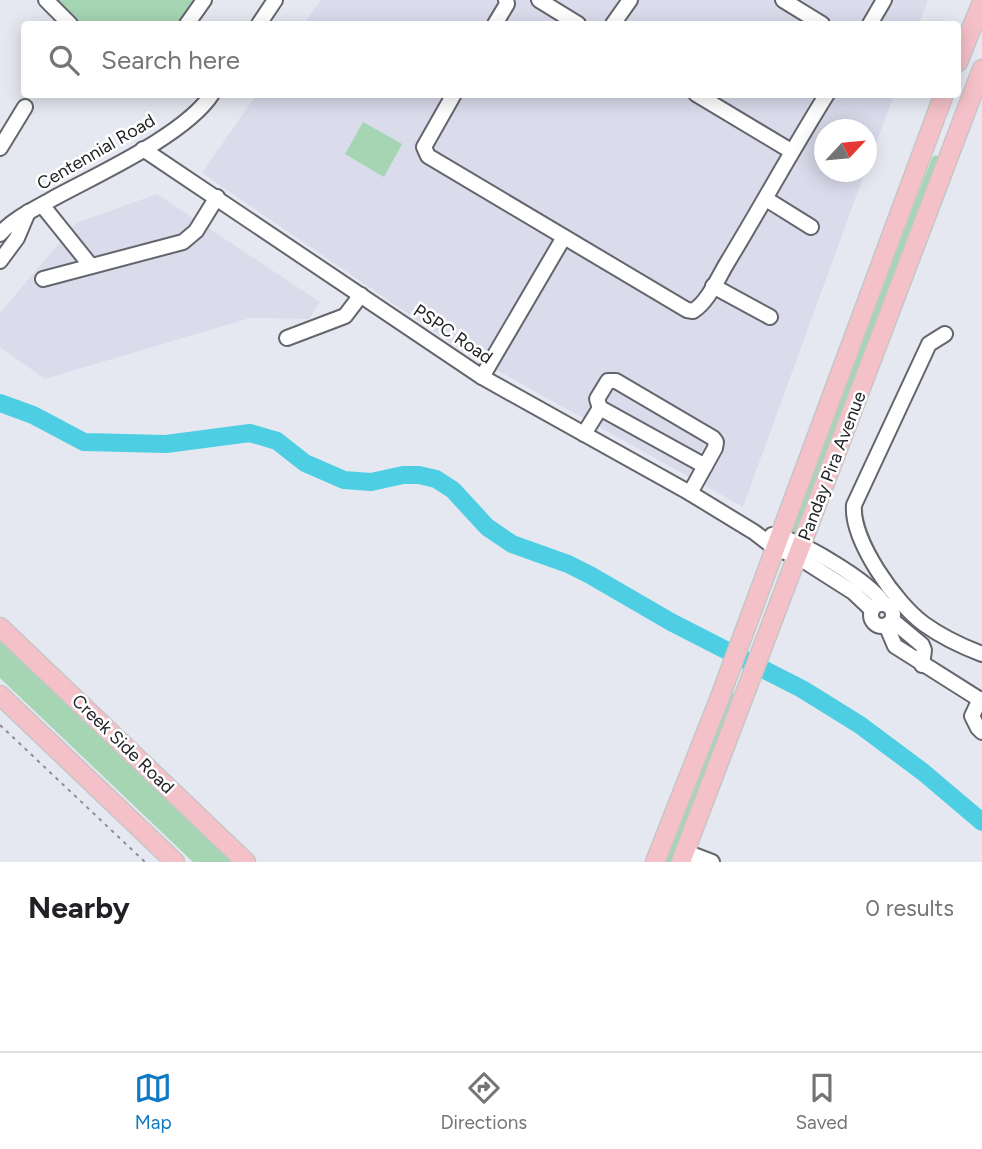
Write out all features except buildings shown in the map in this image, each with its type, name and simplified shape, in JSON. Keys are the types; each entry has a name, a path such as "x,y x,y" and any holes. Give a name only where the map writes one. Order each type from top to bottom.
{"main road":[{"path":"961,52 982,2"},
{"name":"Panday Pira Avenue","path":"684,857 776,611 807,556 982,69"},
{"name":"Panday Pira Avenue","path":"656,862 754,606 941,98"},
{"path":"946,98 966,109"},
{"name":"Creek Side Road","path":"0,626 246,862"},
{"path":"0,695 175,862"}],"street":[{"path":"46,0 67,21"},
{"path":"189,21 204,0"},
{"path":"261,21 275,0"},
{"path":"497,21 507,4 506,0"},
{"path":"539,0 574,21"},
{"path":"616,21 630,0"},
{"path":"783,0 817,21"},
{"path":"872,21 884,0"},
{"name":"Centennial Road","path":"0,234 7,226 35,208 188,121 210,98"},
{"path":"452,98 424,151 564,237 687,310 693,311 699,308 713,286 825,98"},
{"path":"703,98 792,151"},
{"path":"0,148 25,107"},
{"name":"PSPC Road","path":"143,149 482,377 690,493 754,532 858,578 878,607 892,610 889,623 895,646 981,700"},
{"path":"43,279 183,242 196,230 217,197"},
{"path":"766,199 811,227"},
{"path":"35,208 91,266"},
{"name":"Centennial Road","path":"0,261 35,208"},
{"path":"482,377 564,237"},
{"path":"713,286 770,317"},
{"path":"287,338 345,316 361,295"},
{"path":"945,334 929,344 854,505 853,513 862,546 907,607 921,622 944,637 982,654"},
{"path":"690,493 705,466 715,448 716,442 616,381 608,381 597,399 600,408 705,466"},
{"path":"584,434 600,408"},
{"path":"981,700 972,716 982,732"},
{"path":"684,857 712,862"}],"path":[{"path":"0,725 145,862"}],"shaded area":[{"path":"321,0 928,0 920,21 306,21"},
{"path":"254,98 893,98 877,141 877,119 814,119 814,182 861,182 743,507 464,352 202,173"},
{"path":"157,194 320,302 309,319 250,318 45,379 0,347 0,313 76,223"}],"green space":[{"path":"46,0 204,0 189,21 67,21"},
{"path":"363,122 402,144 384,177 345,154"},
{"path":"935,155 942,158 798,538 788,533"},
{"path":"0,640 234,862 193,862 0,678"},
{"path":"730,691 734,693 721,743 676,862 664,862"}],"waterway":[{"path":"0,403 33,415 84,442 166,444 250,433 277,441 305,463 344,480 371,482 403,475 436,479 453,490 487,527 512,544 590,575 671,622 802,689 860,725 923,772 982,822"}]}
